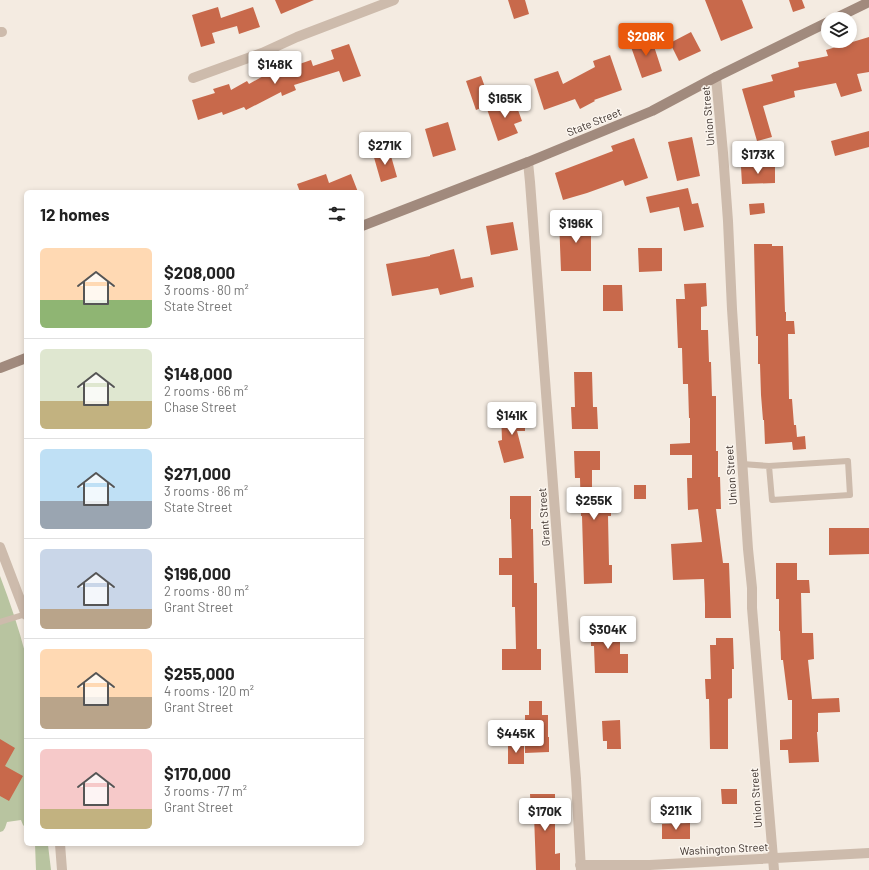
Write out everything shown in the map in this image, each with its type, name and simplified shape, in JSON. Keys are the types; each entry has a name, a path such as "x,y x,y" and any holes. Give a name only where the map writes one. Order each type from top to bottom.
{"main road":[{"path":"848,12 869,2"},
{"name":"State Street","path":"364,225 528,162 652,111 821,26"},
{"path":"0,368 24,359"}],"street":[{"path":"193,78 262,53 297,37 394,0"},
{"name":"Union Street","path":"716,78 726,190 732,310 752,588 752,608 774,870"},
{"name":"Grant Street","path":"528,162 576,779 581,868"},
{"path":"0,547 24,608"},
{"path":"60,846 62,870"},
{"name":"Washington Street","path":"581,868 869,854"}],"lane":[{"path":"742,464 769,466 848,461 850,495 772,500 769,466"},
{"path":"0,622 24,615"}],"green space":[{"path":"0,576 24,649 24,826 21,820 7,822 3,831 0,832"},
{"path":"35,846 48,846 51,870 36,870"}],"building":[{"path":"275,0 314,0 281,14"},
{"path":"508,0 525,0 529,14 514,19"},
{"path":"705,0 742,0 753,28 721,41"},
{"path":"789,0 802,0 805,8 793,12"},
{"path":"218,7 221,18 253,7 260,27 239,34 237,26 212,33 215,43 201,47 192,15"},
{"path":"691,32 701,51 679,61 670,43"},
{"path":"651,37 662,71 642,78 630,44"},
{"path":"869,37 869,72 857,74 862,91 841,97 836,83 794,91 795,97 763,106 772,137 757,141 742,89 773,81 771,75 799,67 798,62 828,56 826,50 833,48 857,48 857,41"},
{"path":"349,44 361,76 343,82 339,71 294,85 296,90 282,96 281,92 246,110 244,107 223,115 222,112 198,120 192,100 215,93 213,89 229,84 231,90 247,81 249,84 267,74 268,75 311,60 313,66 334,59 331,50"},
{"path":"610,55 622,90 594,100 595,101 580,109 575,99 544,110 534,79 558,71 563,84 595,67 593,61"},
{"path":"481,76 491,104 476,110 466,81"},
{"path":"514,99 522,121 514,124 518,133 498,141 487,109"},
{"path":"448,122 456,150 433,157 425,129"},
{"path":"869,131 869,147 835,156 831,141"},
{"path":"692,137 700,176 677,181 668,142"},
{"path":"634,138 648,178 625,186 623,180 563,200 555,173 613,151 611,146"},
{"path":"389,149 397,177 381,182 373,154"},
{"path":"775,166 775,183 742,184 741,167"},
{"path":"326,174 329,183 351,174 357,190 299,190 297,184"},
{"path":"688,188 692,204 698,203 704,227 684,231 679,207 650,213 646,197"},
{"path":"764,203 765,213 750,215 749,204"},
{"path":"580,215 594,215 593,228 591,228 591,271 561,271 559,220 580,220"},
{"path":"513,222 518,250 491,255 486,226"},
{"path":"754,244 772,244 772,246 783,246 786,321 794,321 795,334 788,334 789,399 792,399 794,425 796,425 797,437 805,436 806,449 793,450 792,442 765,444 760,364 758,364 758,336 756,336"},
{"path":"638,248 662,248 662,271 639,272"},
{"path":"454,249 461,279 472,277 474,287 440,295 438,288 392,296 386,264 430,256"},
{"path":"706,283 707,306 701,307 701,330 708,330 712,396 716,396 716,451 718,451 718,477 720,477 721,509 716,509 723,563 729,563 731,618 705,618 704,579 673,580 671,544 702,542 698,509 688,510 687,478 692,478 692,455 670,455 670,444 690,443 688,384 683,384 682,348 678,348 676,299 685,299 684,284"},
{"path":"603,285 622,285 623,311 603,311"},
{"path":"574,372 592,372 593,407 597,407 598,429 572,429 571,407 575,407"},
{"path":"501,412 525,412 525,431 517,431 524,458 504,463 498,441 502,440"},
{"path":"574,451 600,451 600,470 592,470 592,497 611,497 611,516 608,516 609,565 612,565 612,583 584,584 580,478 575,478"},
{"path":"634,485 646,485 646,499 634,499"},
{"path":"510,496 531,496 534,583 537,583 537,649 541,649 541,670 502,670 502,649 516,649 515,607 512,607 512,575 499,575 499,558 512,558"},
{"path":"829,528 869,528 869,554 829,555"},
{"path":"776,563 797,563 797,580 809,580 810,593 801,593 802,633 813,633 814,659 808,660 812,699 839,698 840,712 818,713 817,732 819,762 789,763 788,750 780,750 780,740 792,739 792,700 788,700 783,660 781,660 779,599 776,599"},
{"path":"620,624 620,654 628,654 628,673 595,673 594,646 591,646 591,625"},
{"path":"716,638 733,638 734,669 732,669 732,698 728,699 728,749 710,749 709,699 706,699 705,679 711,679 710,645 716,645"},
{"path":"529,701 542,701 542,715 548,715 549,752 525,753 525,715 529,715"},
{"path":"620,720 621,749 607,749 607,741 603,741 602,721"},
{"path":"0,739 15,748 5,766 23,776 9,801 0,796"},
{"path":"524,744 524,764 508,764 508,745"},
{"path":"721,789 737,789 737,804 722,804"},
{"path":"530,794 555,794 555,854 560,853 560,870 536,870 534,815 531,815"},
{"path":"690,823 690,839 662,839 662,824"}]}
